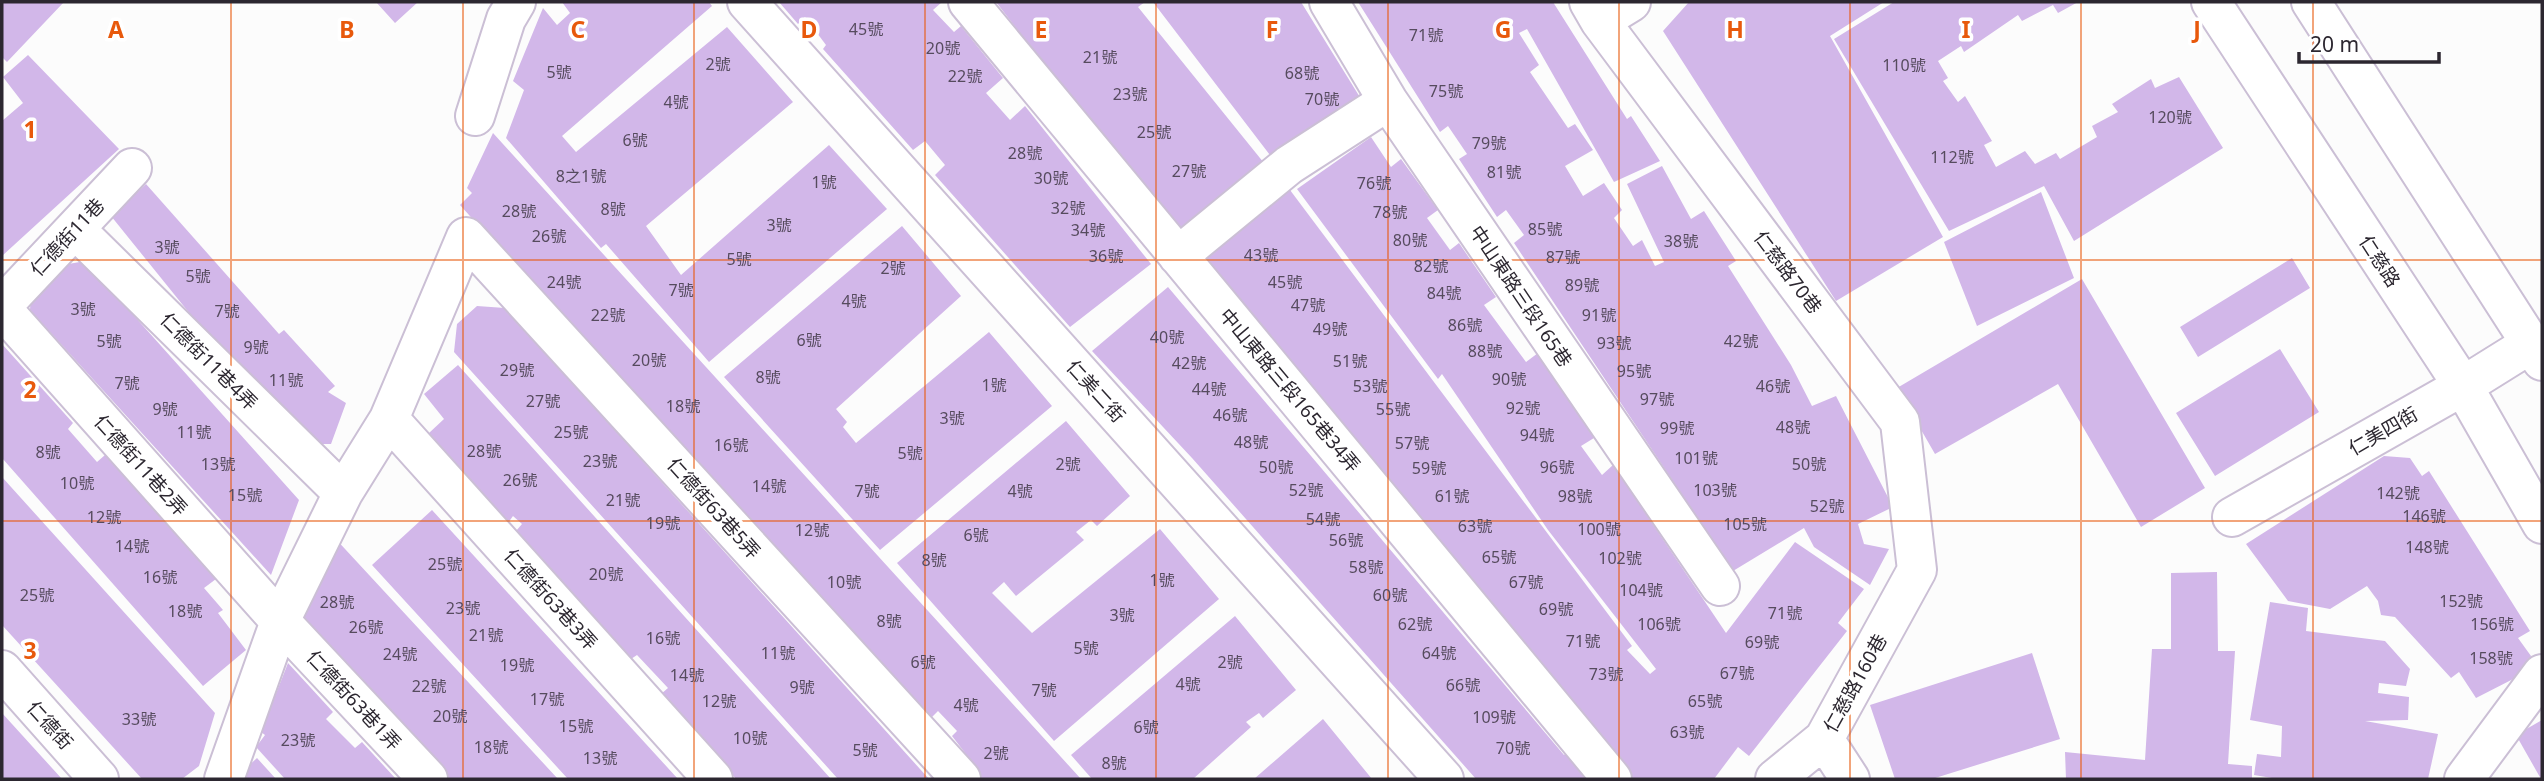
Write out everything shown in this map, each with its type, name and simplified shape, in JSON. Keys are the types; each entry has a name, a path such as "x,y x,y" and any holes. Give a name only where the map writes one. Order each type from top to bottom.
{"street":[{"path":"475,116 506,19 516,2"},
{"name":"仁美二街","path":"747,2 1444,779"},
{"name":"中山東路三段165巷34弄","path":"968,2 1612,779"},
{"name":"中山東路三段165巷","path":"1329,2 1388,101 1720,586"},
{"name":"仁慈路","path":"2211,2 2463,386 2542,524"},
{"path":"2311,2 2537,352"},
{"name":"仁慈路70巷","path":"1606,8 1900,422 1917,570"},
{"path":"1178,256 1289,165 1388,101"},
{"name":"仁德街11巷","path":"2,307 132,167"},
{"name":"仁德街11巷4弄","path":"75,229 343,493"},
{"name":"仁德街63巷5弄","path":"389,419 466,237 961,779"},
{"name":"仁德街11巷2弄","path":"2,307 279,621"},
{"name":"仁美四街","path":"2232,517 2463,386 2537,352"},
{"path":"224,779 279,621 343,493 389,419"},
{"name":"仁德街63巷3弄","path":"389,419 713,779"},
{"name":"仁慈路160巷","path":"1774,779 1824,739 1917,570"},
{"name":"仁德街63巷1弄","path":"279,621 428,779"},
{"name":"仁德街","path":"2,670 99,779"},
{"path":"2464,779 2542,674"},
{"path":"1824,739 1850,779"}],"building":[{"path":"2,2 64,2 7,62 2,57"},
{"path":"376,2 418,2 395,23"},
{"path":"562,2 709,2 712,6 562,136 576,152 727,27 793,102 646,226 681,275 829,145 887,209 709,362 606,244 601,248 506,138 524,90 513,81 543,8 557,25 570,13"},
{"path":"779,2 942,2 933,10 954,32 961,26 1003,78 986,93 1010,120 1025,106 1151,264 1070,327 935,175 945,165 925,141 913,150 823,49 826,45 805,17 798,24"},
{"path":"996,2 1145,2 1138,7 1264,163 1179,231 1167,223"},
{"path":"1153,2 1301,2 1366,107 1276,163"},
{"path":"1358,2 1553,2 1627,119 1631,116 1660,161 1614,182 1527,29 1519,33 1539,65 1530,72 1568,128 1575,124 1593,150 1565,166 1583,196 1604,183 1622,210 1614,218 1633,246 1642,240 1655,266 1664,262 1627,184 1662,166 1691,219 1704,211 1736,261 1728,266 1791,365 1812,406 1836,396 1893,507 1858,524 1864,544 1889,549 1870,585 1814,547 1804,528 1733,571 1514,243 1524,235 1506,210 1497,217 1459,159 1467,154 1448,126 1440,132"},
{"path":"1689,2 1884,2 1830,36 1943,237 1836,301 1663,31"},
{"path":"1894,2 2078,2 2058,13 2053,5 2022,21 2018,15 1964,52 1961,46 1938,61 1948,78 1943,81 1958,102 1965,96 1992,141 1984,145 1996,167 2025,151 2035,164 2056,153 2060,159 2097,137 2092,126 2118,112 2112,104 2151,79 2155,88 2179,77 2223,148 2074,241 2044,186 1949,231 1834,39"},
{"path":"28,55 119,149 2,256 2,121 23,103 3,77"},
{"path":"493,133 1081,779 979,779 964,763 969,758 952,736 957,731 938,711 926,723 460,205 472,193 467,188"},
{"path":"1371,137 1391,167 1401,159 1438,210 1427,218 1450,250 1459,243 1496,297 1484,305 1526,362 1538,353 1594,438 1581,446 1602,475 1613,465 1726,633 1795,542 1864,589 1838,623 1847,631 1749,756 1738,747 1714,779 1476,779 1192,458 1092,351 1168,287 1564,755 1593,728 1202,258 1287,186 1632,646 1627,650 1650,674 1656,669 1548,530 1442,374 1438,379 1297,189"},
{"path":"146,184 279,334 284,330 335,386 328,392 346,403 331,444 315,444 274,418 111,216"},
{"path":"2041,192 2074,278 1977,326 1944,242"},
{"path":"902,226 961,296 836,409 847,422 843,427 856,443 989,332 1052,406 880,550 724,377"},
{"path":"2292,258 2310,288 2198,357 2180,327"},
{"path":"85,261 299,500 271,575 30,310 31,292 63,265"},
{"path":"2082,279 2205,488 2141,527 2058,384 1935,454 1897,388"},
{"path":"477,306 505,308 929,779 838,779 454,352 457,324"},
{"path":"2,344 73,423 68,429 97,462 105,455 216,579 204,588 223,610 218,613 246,650 203,686 2,458"},
{"path":"2280,349 2319,412 2215,476 2176,413"},
{"path":"458,365 831,779 736,779 661,694 668,688 637,655 631,659 516,531 522,524 513,516 508,523 429,433 444,419 424,394"},
{"path":"1066,421 1130,496 1097,526 1091,520 1076,532 1084,540 1016,596 1004,582 992,593 1032,633 1160,529 1219,599 1054,741 897,563"},
{"path":"2384,456 2410,458 2422,476 2429,471 2530,631 2518,638 2531,656 2521,675 2476,698 2459,672 2451,678 2395,617 2381,615 2378,601 2367,586 2330,609 2288,601 2246,544"},
{"path":"2,477 215,713 199,766 182,779 142,779 2,625"},
{"path":"432,510 678,779 568,779 372,565"},
{"path":"333,536 558,779 450,779 298,615"},
{"path":"2217,572 2218,651 2235,651 2228,764 2252,766 2252,779 2066,779 2065,752 2145,760 2152,649 2171,649 2171,573"},
{"path":"2270,602 2308,608 2306,631 2385,641 2410,669 2406,686 2379,683 2378,693 2409,697 2408,720 2365,721 2438,734 2428,779 2278,779 2254,775 2257,754 2281,757 2282,726 2250,720"},
{"path":"1235,616 1296,690 1263,718 1259,713 1246,722 1251,727 1193,779 1092,779 1071,755"},
{"path":"2032,653 2060,739 1932,779 1895,779 1870,705"},
{"path":"288,663 333,712 326,719 355,748 362,742 396,779 285,779 256,747 265,735 261,732"},
{"path":"2,713 62,779 2,779"},
{"path":"1323,719 1372,779 1254,779"},
{"path":"2542,720 2542,779 2541,779 2516,735"},
{"path":"257,758 276,779 239,779 237,776"}]}
